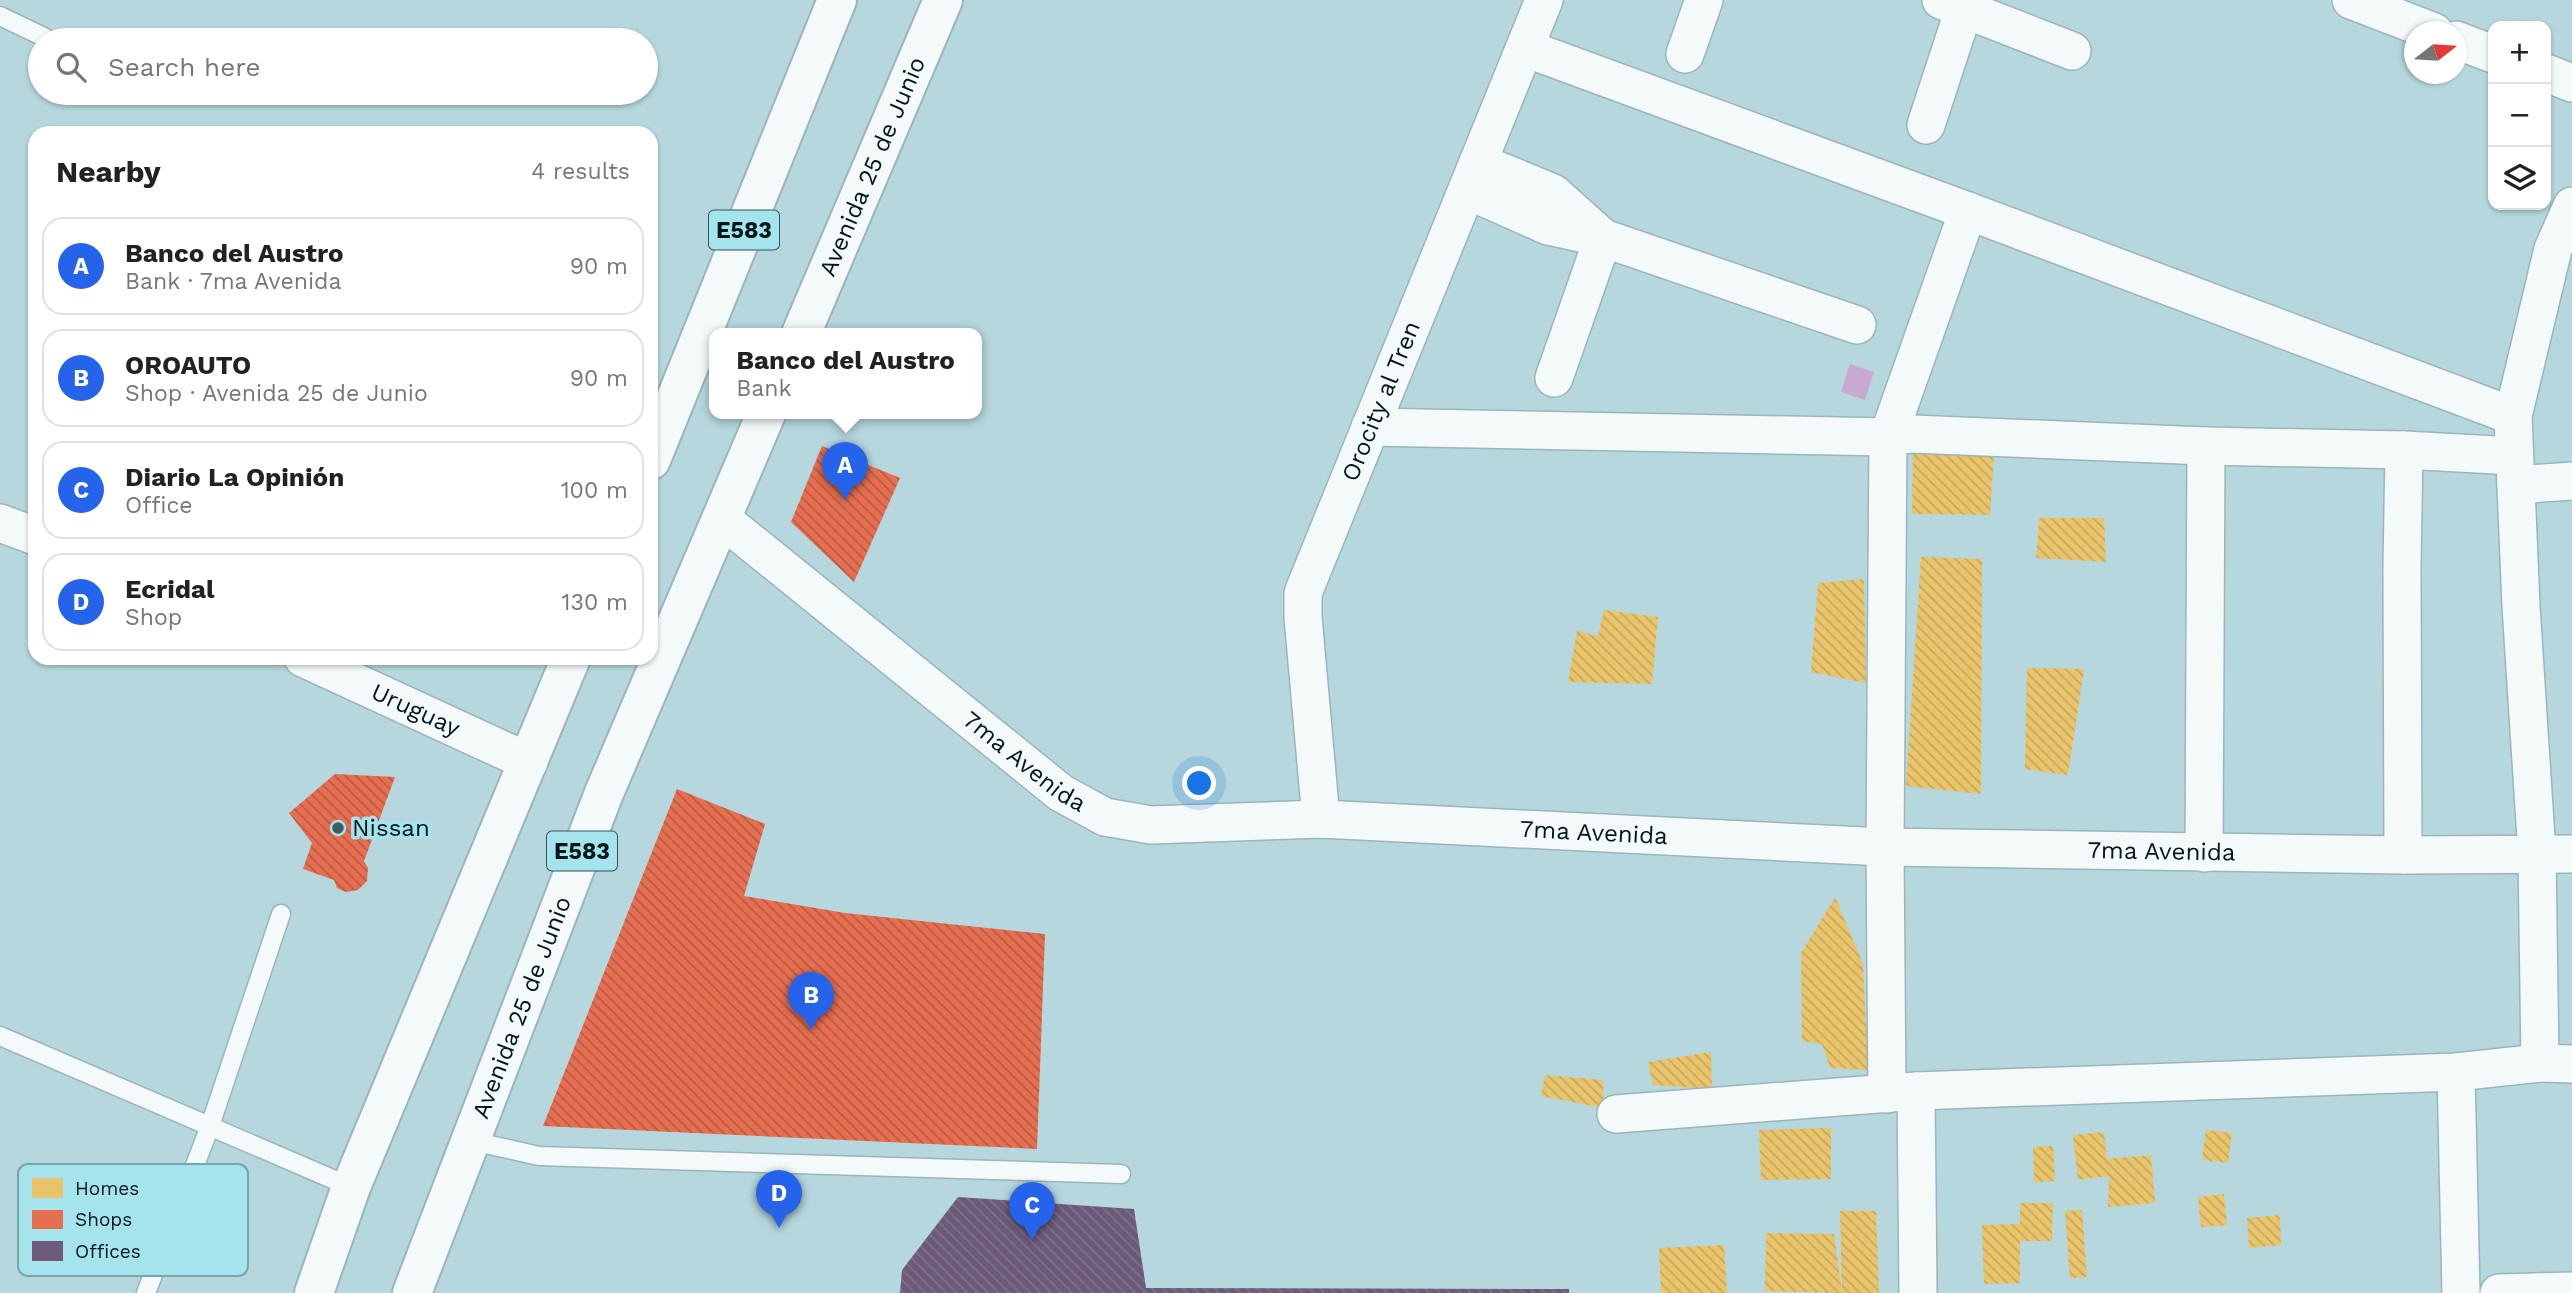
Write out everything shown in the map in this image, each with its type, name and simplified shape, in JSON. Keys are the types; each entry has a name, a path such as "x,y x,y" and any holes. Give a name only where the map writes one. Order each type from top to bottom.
{"main road":[{"name":"E583","path":"658,443 837,0"},
{"name":"Avenida 25 de Junio","path":"803,328 943,0"},
{"name":"Avenida 25 de Junio","path":"412,1293 604,793 764,419"},
{"path":"314,1293 351,1187 568,665"}],"street":[{"name":"Orocity al Tren","path":"1321,819 1303,593 1544,0"},
{"path":"1685,54 1704,0"},
{"path":"2351,0 2405,21"},
{"path":"1926,125 1952,4 2072,51"},
{"path":"2467,44 2488,52"},
{"path":"1525,48 2513,416"},
{"path":"2551,76 2572,83"},
{"path":"1473,176 1553,194 1603,238 1857,326"},
{"path":"1616,1114 1902,1092 2456,1072 2556,1064 2555,854 2521,606 2513,416 2553,249 2572,206"},
{"path":"1918,1293 1885,847 1888,437 1968,211"},
{"path":"1554,378 1603,238"},
{"path":"1370,426 1888,437 1913,434 2206,446 2404,450 2572,481"},
{"path":"2204,853 2206,446"},
{"path":"2403,855 2404,450"},
{"name":"7ma Avenida","path":"722,519 1061,793 1105,817 1152,825 1321,819 1885,847 2204,853 2555,854"},
{"path":"0,523 28,533"},
{"name":"Uruguay","path":"318,665 529,762"},
{"path":"2456,1072 2462,1293"},
{"path":"2499,1293 2572,1291"}],"lane":[{"path":"0,16 28,29"},
{"path":"195,1164 281,914"},
{"path":"0,1035 351,1187"},
{"path":"472,1141 539,1156 1121,1174"},
{"path":"146,1293 153,1276"}],"shaded area":[{"path":"1850,364 1874,372 1865,400 1841,392"}],"building: Homes":[{"path":"1913,438 1994,451 1990,515 1912,514"},
{"path":"2039,518 2104,518 2106,562 2036,558"},
{"path":"1921,557 1982,559 1981,794 1906,786"},
{"path":"1864,579 1866,683 1811,672 1818,583"},
{"path":"1604,610 1658,617 1652,684 1568,682 1577,631 1598,636"},
{"path":"2027,668 2084,669 2068,775 2025,769"},
{"path":"1835,897 1863,964 1868,1070 1830,1068 1822,1044 1802,1041 1801,953"},
{"path":"1711,1052 1712,1089 1653,1085 1648,1062"},
{"path":"1545,1075 1603,1080 1604,1108 1541,1096"},
{"path":"1831,1128 1831,1179 1761,1180 1759,1130"},
{"path":"2206,1130 2232,1133 2228,1163 2202,1160"},
{"path":"2104,1132 2107,1159 2151,1155 2155,1203 2108,1207 2109,1176 2078,1180 2073,1135"},
{"path":"2053,1146 2055,1181 2034,1182 2033,1147"},
{"path":"2224,1194 2227,1225 2201,1227 2198,1197"},
{"path":"2020,1203 2053,1203 2052,1241 2020,1241 2020,1283 1984,1284 1982,1225 2020,1224"},
{"path":"2082,1210 2087,1277 2070,1278 2065,1211"},
{"path":"1840,1211 1876,1211 1879,1293 1842,1293"},
{"path":"2280,1215 2281,1245 2249,1248 2247,1218"},
{"path":"1766,1233 1834,1234 1842,1293 1765,1291"},
{"path":"1724,1245 1727,1293 1661,1293 1659,1248"}],"building: Shops":[{"path":"822,446 900,478 854,582 791,522"},
{"name":"Nissan","path":"335,774 395,777 364,861 368,868 367,881 358,890 346,892 337,888 334,880 303,869 312,843 289,813"},
{"path":"677,789 765,824 744,896 845,913 1045,934 1037,1149 543,1126"}],"building: Offices":[{"path":"958,1197 1134,1209 1146,1288 1569,1289 1569,1293 900,1293 902,1270"}],"place":[{"name":"Banco del Austro","path":"845,500"},
{"name":"Nissan","path":"338,828"},
{"name":"OROAUTO","path":"811,1030"},
{"name":"Ecridal","path":"779,1228"},
{"name":"Diario La Opinión","path":"1032,1240"}]}
